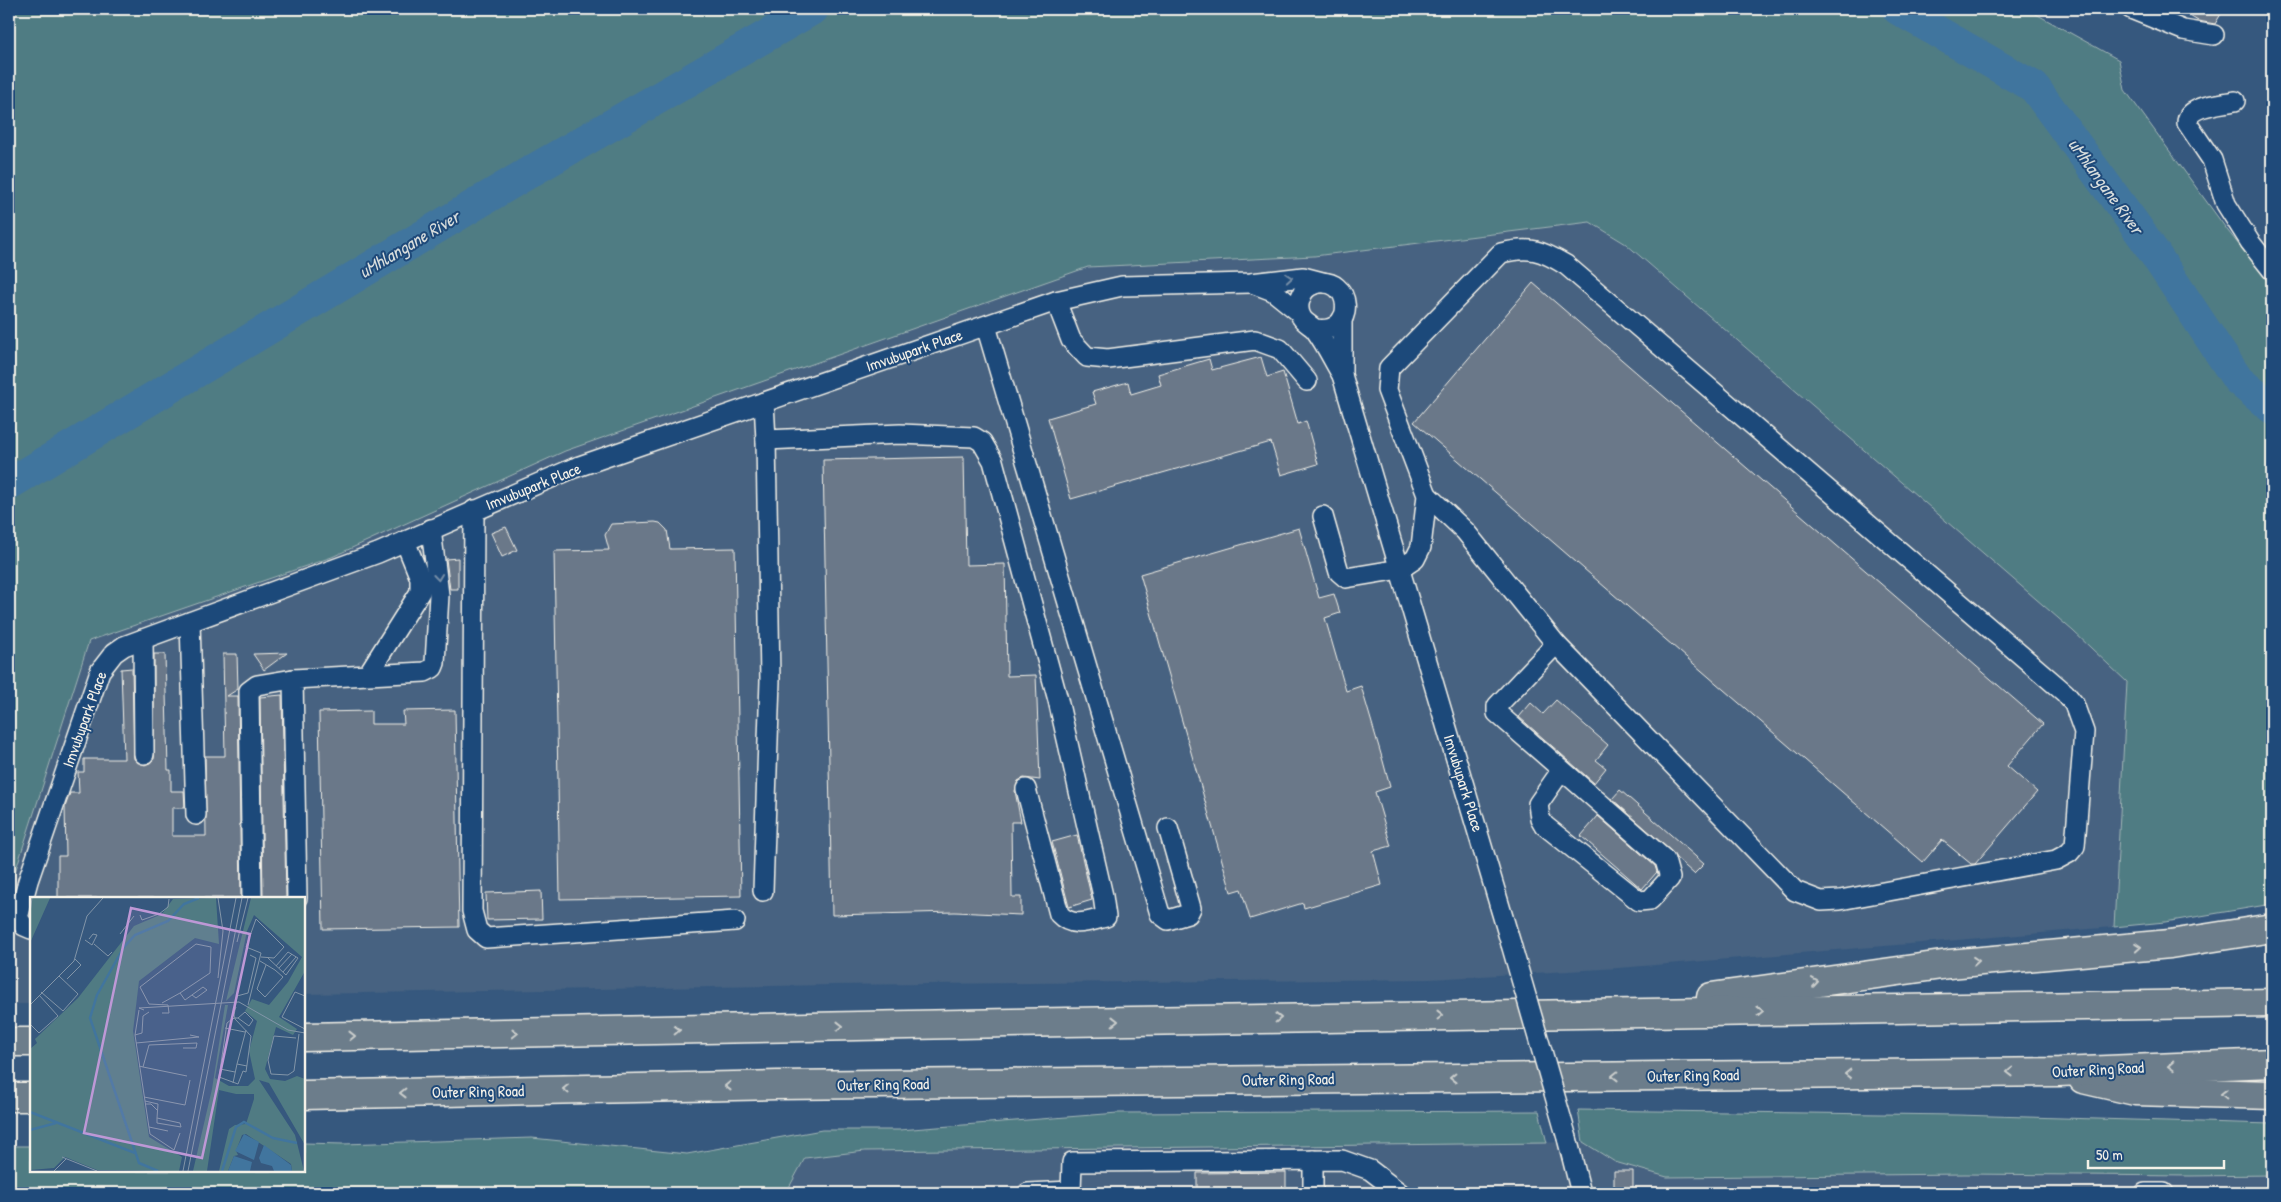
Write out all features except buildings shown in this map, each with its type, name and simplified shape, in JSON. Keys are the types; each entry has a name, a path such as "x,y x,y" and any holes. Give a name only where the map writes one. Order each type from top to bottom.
{"highway":[{"path":"1593,1013 1949,964 2170,944 2272,928"},
{"path":"305,1037 1593,1013 2272,1004"},
{"path":"9,1042 30,1042"},
{"name":"Outer Ring Road","path":"305,1094 777,1085 2059,1072 2272,1063"},
{"path":"2059,1072 2135,1091 2272,1095"},
{"path":"9,1097 30,1097"}],"lane":[{"path":"2131,9 2183,30 2214,36"},
{"path":"2235,101 2195,110 2187,121 2212,160 2226,204 2250,242 2272,270"},
{"path":"1518,249 1545,252 1566,265 2065,693 2074,704 2084,732 2075,846 2069,853 2056,860 1840,900 1821,901 1807,897 1795,891 1556,644 1465,531 1428,495 1387,390 1389,368 1501,253 1518,249"},
{"name":"Imvubupark Place","path":"30,929 24,926 18,918 28,881 100,670 119,650 143,639 332,570 405,541 574,468 1056,301 1122,286 1251,283 1303,277 1326,283 1340,290 1346,304 1342,319 1342,375"},
{"name":"Imvubupark Place","path":"1251,283 1273,291 1299,312 1302,319 1315,329 1342,375 1512,944 1581,1193"},
{"path":"1299,312 1300,297 1305,290 1311,285 1326,283"},
{"path":"1056,301 1071,340 1087,357 1108,359 1255,340 1280,349 1307,381"},
{"path":"1315,329 1330,329 1342,319"},
{"path":"986,326 1160,914 1168,920 1188,914 1191,908 1168,828"},
{"path":"763,891 770,680 764,402"},
{"path":"766,440 900,434 974,437 988,450 993,461 1030,591 1056,690 1103,896 1106,917 1074,924 1065,920 1060,914 1026,789"},
{"path":"1323,516 1339,572 1342,576 1350,579 1400,569 1415,559 1421,547 1428,495"},
{"path":"474,510 472,911 477,930 486,938 734,920"},
{"path":"252,897 249,691 257,685 293,679 368,674 401,674 425,672 432,668 435,662 439,595 431,529"},
{"path":"368,674 420,592 420,578 405,541"},
{"path":"190,622 196,815"},
{"path":"143,639 144,754"},
{"path":"1556,644 1497,706 1497,709 1500,716 1561,771 1665,860 1670,878 1650,900 1639,901 1544,825 1540,818 1538,804 1561,771"},
{"path":"387,645 401,674"},
{"path":"293,679 297,897"},
{"path":"1313,1160 1313,1193"},
{"path":"1028,1193 1071,1191 1072,1162 1313,1160 1342,1160 1370,1170 1400,1193"},
{"path":"2145,1193 2164,1193"}],"shaded area":[{"path":"1590,222 1625,244 2073,631 2127,682 2114,927 1619,968 1431,979 833,985 305,994 305,897 30,897 30,1004 9,1004 9,891 89,641 332,557 565,451 1088,267 1314,256"},
{"path":"1583,1142 1615,1162 1965,1174 2272,1175 2272,1193 786,1193 805,1158 865,1151"}],"green space":[{"path":"9,9 2027,9 2119,60 2125,90 2228,231 2272,287 2272,904 2165,922 2114,927 2127,682 2073,631 1626,244 1590,222 1314,256 1088,267 565,451 332,557 89,641 9,891"},
{"path":"1578,1110 1957,1115 2272,1124 2272,1175 1965,1174 1667,1177 1615,1162 1583,1142"},
{"path":"1539,1111 1547,1143 865,1151 805,1158 786,1193 9,1193 9,1146 30,1146 30,1172 305,1172 305,1143 343,1144 532,1138 687,1154 822,1130 899,1130 1118,1113"}],"waterway":[{"name":"uMhlangane River","path":"9,484 528,173 813,9"},
{"name":"uMhlangane River","path":"1898,9 2034,87 2143,236 2238,380 2272,408"}]}
